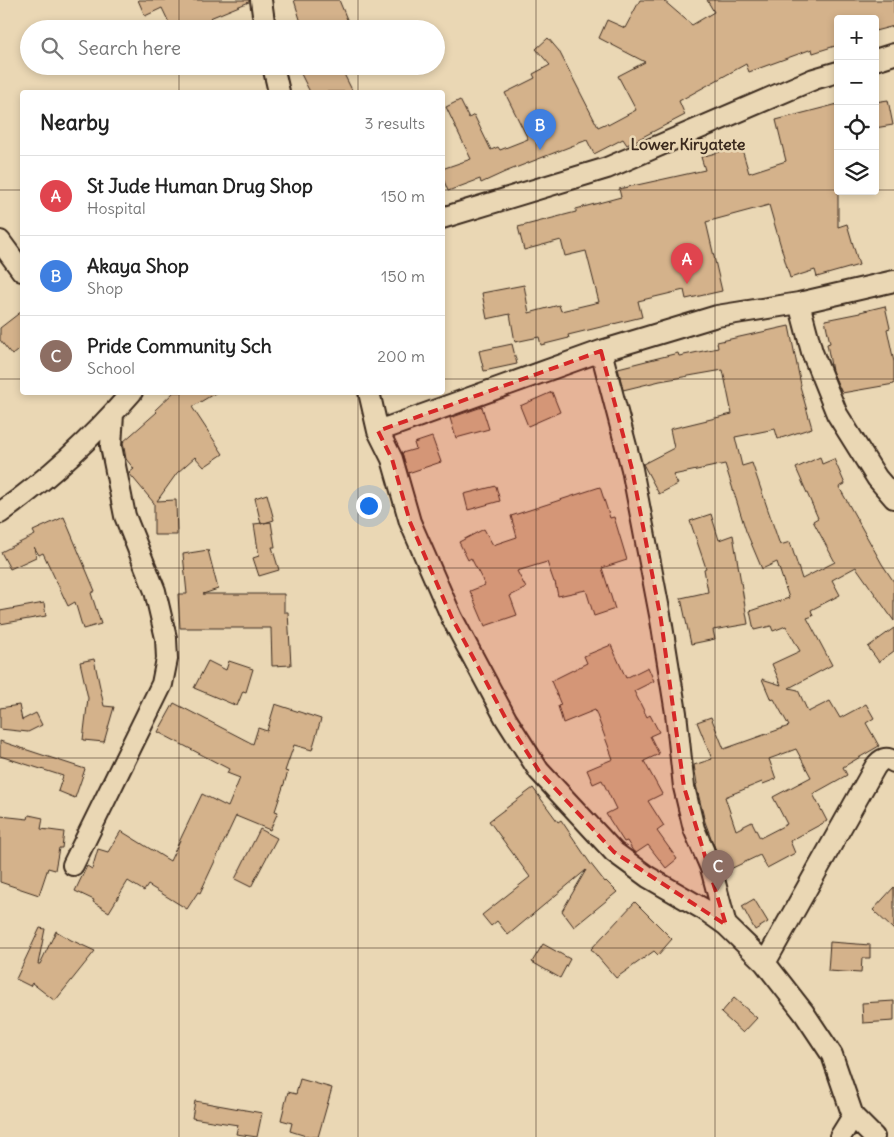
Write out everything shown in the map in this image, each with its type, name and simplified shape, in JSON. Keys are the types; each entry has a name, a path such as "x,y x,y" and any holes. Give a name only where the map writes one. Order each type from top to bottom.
{"street":[{"path":"261,0 264,20"},
{"path":"879,59 894,54"},
{"path":"445,217 607,168 814,79 834,73"},
{"path":"275,75 279,90"},
{"path":"0,241 20,268"},
{"path":"378,431 601,351 717,316 799,303 894,281"},
{"path":"799,303 812,352 837,414 877,478 894,498"},
{"path":"601,351 632,469 661,620 680,742 684,787 694,830 711,868 726,925"},
{"path":"0,513 24,496 113,414 129,395"},
{"path":"370,395 378,431 392,459 410,522 452,618 506,719 540,770 614,852 648,877 705,910 726,925 765,963 804,1014 832,1055 853,1116 874,1137"},
{"path":"72,865 162,684 167,659 166,638 154,591 125,516 111,446 113,414"},
{"path":"765,963 875,767 884,758 889,758 894,762"},
{"path":"840,1137 853,1116"}],"highlighted area":[{"path":"601,351 632,469 661,620 684,787 726,925 614,852 539,771 506,719 452,618 410,522 392,459 378,431"}],"building":[{"path":"138,0 249,0 249,2 210,18 211,20 168,20 162,8 145,16"},
{"path":"294,0 339,0 347,20 300,20"},
{"path":"640,0 663,0 692,25 714,12 707,0 894,0 894,26 879,30 879,15 834,15 834,46 813,53 812,49 749,72 746,64 679,101 685,115 627,145 623,139 594,154 587,140 481,183 480,179 448,191 445,184 445,168 471,159 446,107 460,100 469,118 474,115 491,150 498,147 500,150 528,139 505,93 535,78 533,74 550,65 536,49 548,38 559,51 598,127 607,123 608,125 636,110 618,76 645,62 599,38 607,20 625,28"},
{"path":"302,75 344,75 352,90 309,90"},
{"path":"888,100 893,125 879,127 879,101"},
{"path":"834,105 834,195 838,195 838,227 847,224 859,265 817,277 815,270 790,278 769,205 706,222 722,291 686,299 684,290 638,301 642,317 568,335 569,338 541,345 539,337 515,342 510,314 487,319 482,293 524,285 529,313 559,305 561,311 599,302 586,251 565,256 561,240 524,250 518,227 576,212 576,209 621,197 619,189 705,170 701,157 741,146 749,173 786,161 776,120"},
{"path":"885,306 890,328 887,329 894,362 894,384 842,393 832,371 827,344 830,343 825,320"},
{"path":"20,313 20,349 12,355 0,340 0,328"},
{"path":"789,326 800,386 812,428 778,439 775,429 735,437 742,466 752,463 780,545 790,542 802,579 835,562 813,521 818,518 796,468 820,457 822,464 834,459 845,484 839,487 894,582 894,621 856,567 832,580 840,595 811,610 813,616 807,618 832,665 789,688 798,690 808,712 830,701 840,718 866,704 874,718 866,723 879,746 843,767 847,775 813,794 827,821 790,841 795,853 767,868 760,855 724,872 705,822 696,785 694,765 712,759 697,722 711,717 724,749 789,726 774,699 771,700 762,679 781,685 772,664 800,651 786,626 773,631 771,626 754,630 750,611 789,598 777,562 762,569 746,531 725,464 673,475 678,484 659,494 643,464 674,448 670,429 732,414 723,370 660,381 623,390 618,368 678,353 679,356 718,348 717,342","holes":["796,749 811,777 773,797 787,824 760,838 752,822 736,830 725,797 762,782 763,784 776,779 769,759"]},
{"path":"512,344 517,364 484,371 479,351"},
{"path":"552,392 560,412 528,426 520,406"},
{"path":"171,395 212,395 192,407 223,454 204,467 195,457 177,473 157,501 176,500 177,535 154,535 154,503 129,473 134,469 126,459 123,442 157,412 155,410"},
{"path":"482,407 489,429 456,438 450,418"},
{"path":"432,437 441,462 408,473 402,453 416,449 414,443"},
{"path":"496,486 500,501 468,510 464,494"},
{"path":"600,487 610,518 614,517 627,560 602,568 615,609 594,616 586,590 558,596 547,562 517,571 526,588 510,596 517,615 485,626 470,591 485,585 471,558 468,560 459,542 484,529 493,545 517,537 511,516"},
{"path":"267,494 274,520 261,524 255,498"},
{"path":"711,514 719,540 733,535 748,624 713,630 715,639 691,644 681,598 708,592 704,569 706,568 690,521"},
{"path":"64,517 95,591 91,593 101,624 83,629 75,602 68,606 43,553 39,555 34,547 36,557 10,569 1,552 35,535 33,531"},
{"path":"271,522 275,547 272,547 279,570 259,576 253,558 259,556 254,524"},
{"path":"208,550 218,589 203,594 284,594 284,612 288,612 291,665 272,666 271,628 180,628 178,594 187,594 183,554"},
{"path":"44,603 46,616 0,624 0,611"},
{"path":"894,628 894,651 879,662 868,647"},
{"path":"611,645 626,678 648,667 654,681 634,691 647,717 650,715 659,732 650,736 659,754 644,761 662,794 648,801 664,826 657,831 677,859 666,868 648,845 636,853 633,851 627,841 624,842 606,814 616,809 602,780 593,784 587,770 613,759 595,710 563,723 558,706 561,705 551,681 587,663 584,656"},
{"path":"94,659 104,706 114,707 104,742 83,740 88,698 80,662"},
{"path":"208,661 226,670 229,661 253,669 246,692 243,691 237,706 194,688"},
{"path":"174,703 253,744 258,728 267,731 275,704 321,719 312,750 294,745 285,771 288,772 275,811 278,812 270,830 236,816 200,893 198,892 187,909 148,885 144,891 128,881 109,912 93,902 94,900 75,891 87,866 92,869 98,849 108,852 121,831 170,861 202,794 228,807 240,778 227,773 229,769 158,732"},
{"path":"19,705 22,720 36,713 42,725 28,732 0,729 0,708"},
{"path":"0,741 85,769 75,798 58,791 63,776 0,756"},
{"path":"533,788 558,822 561,820 605,882 617,892 574,927 562,911 586,870 508,935 497,921 491,926 482,915 530,877 489,821"},
{"path":"29,815 43,818 41,829 64,832 62,848 59,848 55,870 48,868 39,895 0,882 0,816 28,819"},
{"path":"260,829 277,838 251,887 235,879"},
{"path":"894,887 894,930 873,910"},
{"path":"754,899 768,922 755,930 742,906"},
{"path":"635,902 672,939 658,955 654,951 616,978 591,949"},
{"path":"40,928 45,929 38,964 40,964 56,931 95,951 55,1001 32,983 30,986 16,979"},
{"path":"830,942 870,945 870,958 862,958 861,973 828,971"},
{"path":"543,944 570,959 560,978 532,962"},
{"path":"734,998 757,1018 743,1033 721,1013"},
{"path":"894,1001 894,1021 863,1023 862,1003"},
{"path":"300,1079 332,1088 318,1137 309,1137 290,1131 292,1123 281,1120 288,1092 296,1094"},
{"path":"195,1101 262,1113 257,1137 236,1134 238,1125 192,1118"}],"place":[{"name":"Akaya Shop","path":"540,150"},
{"name":"St Jude Human Drug Shop","path":"687,284"},
{"name":"Pride Community Sch","path":"718,891"}],"district":[{"name":"Lower Kiryatete","path":"688,144"}]}
